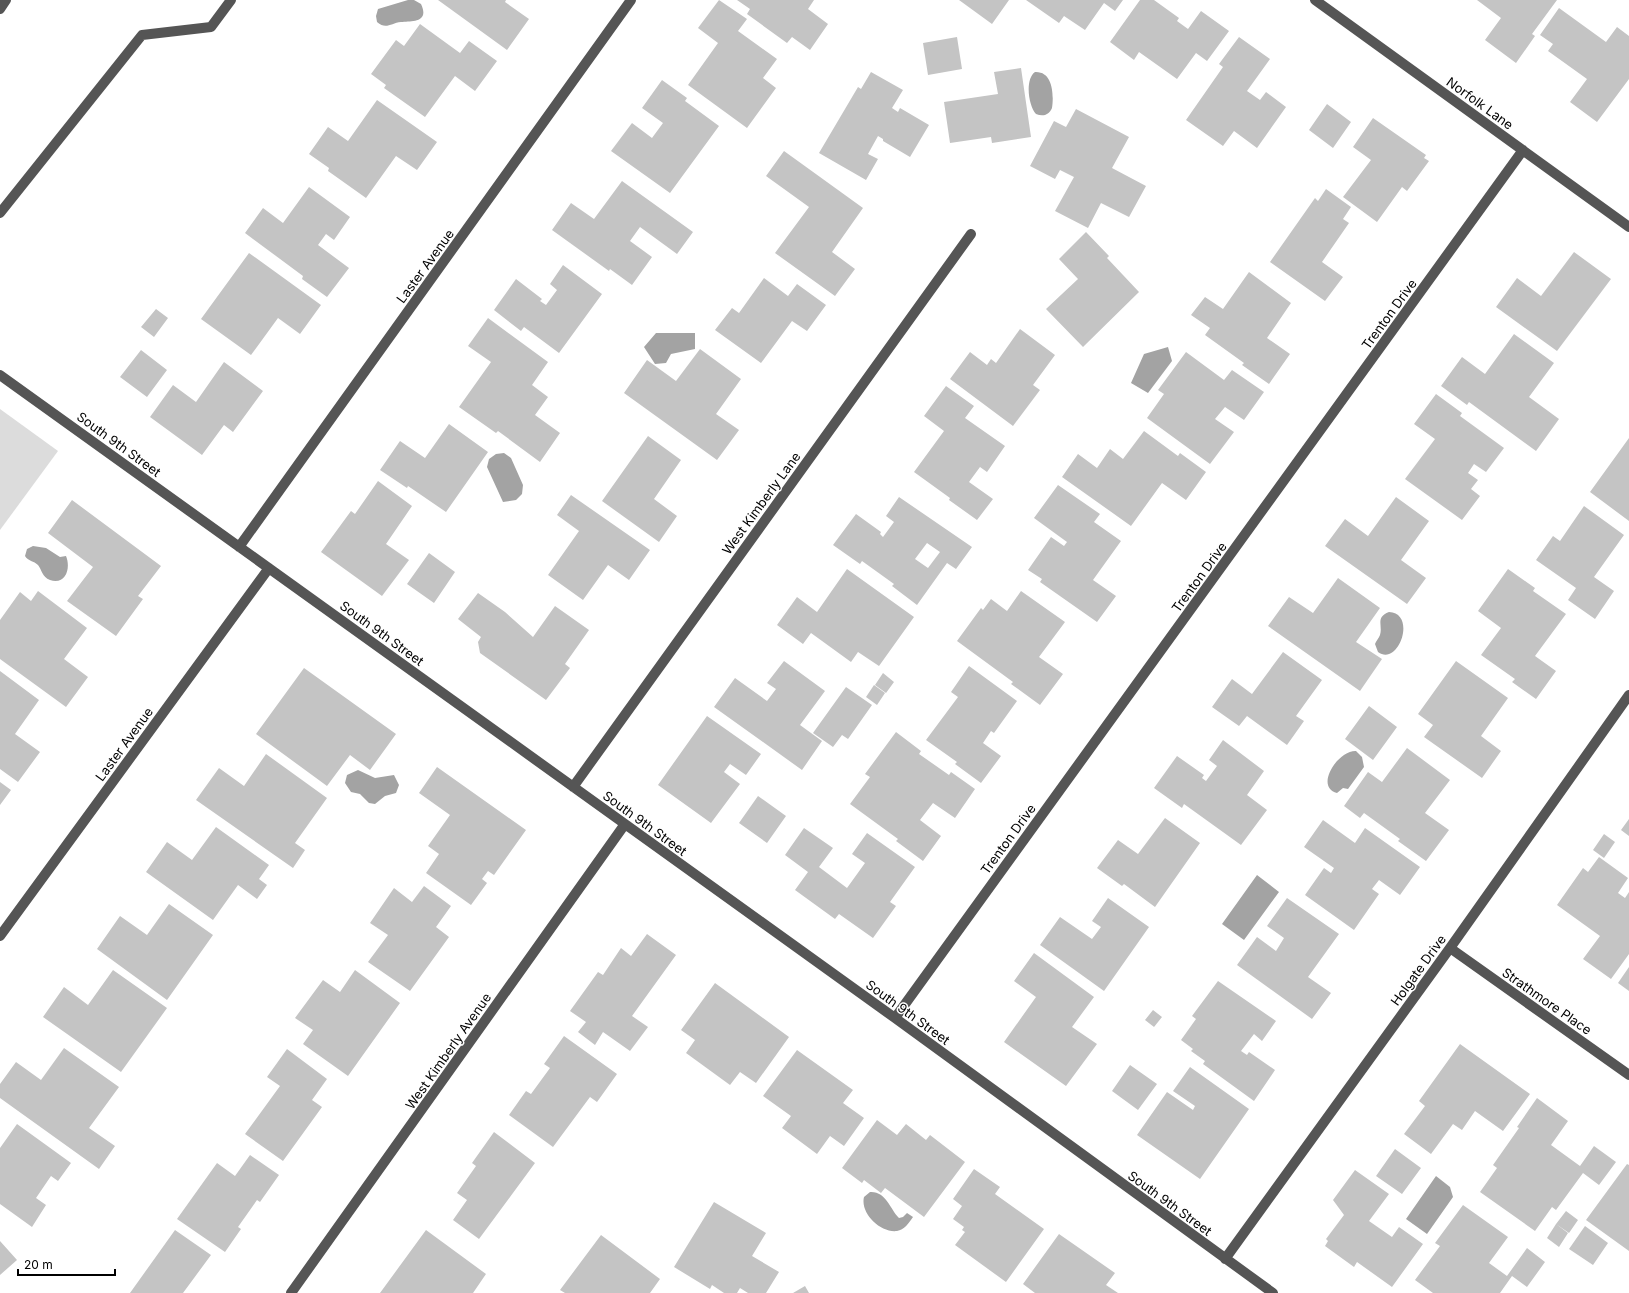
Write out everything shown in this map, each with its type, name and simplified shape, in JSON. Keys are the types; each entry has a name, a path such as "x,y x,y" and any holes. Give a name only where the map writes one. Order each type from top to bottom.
{"street":[{"path":"0,9 6,0"},
{"path":"0,213 142,35 211,27 231,0"},
{"name":"Laster Avenue","path":"239,547 631,0"},
{"name":"Norfolk Lane","path":"1315,0 1629,227"},
{"name":"Trenton Drive","path":"894,1018 1523,150"},
{"name":"West Kimberly Lane","path":"573,787 971,234"},
{"name":"South 9th Street","path":"0,375 1274,1293"},
{"name":"Laster Avenue","path":"0,936 269,568"},
{"name":"Holgate Drive","path":"1225,1259 1450,948 1629,695"},
{"name":"West Kimberly Avenue","path":"291,1293 625,824"},
{"name":"Strathmore Place","path":"1450,948 1629,1075"}],"shaded area":[{"path":"408,0 414,0 421,4 423,15 421,18 414,21 401,22 386,26 383,26 377,22 376,16 378,9"},
{"path":"1035,72 1046,75 1051,85 1053,97 1052,108 1047,114 1043,115 1036,114 1031,105 1029,86 1032,75"},
{"path":"656,333 695,333 695,349 671,354 666,363 655,364 644,347"},
{"path":"1168,347 1172,361 1148,393 1131,383 1144,354"},
{"path":"0,409 58,451 0,530"},
{"path":"504,453 511,458 523,485 522,494 516,500 503,502 487,467 489,459 496,454"},
{"path":"33,546 46,548 60,557 66,556 68,566 66,574 63,578 55,581 47,579 38,565 26,558 25,556 27,549"},
{"path":"1389,612 1397,615 1402,621 1403,629 1402,638 1398,646 1393,652 1386,655 1378,652 1375,644 1381,632 1380,622 1382,616"},
{"path":"1356,751 1362,757 1364,767 1348,789 1343,788 1337,793 1330,789 1328,784 1328,777 1331,769 1342,756 1349,752"},
{"path":"358,770 375,778 394,775 399,785 396,793 385,796 375,804 369,803 360,794 351,792 345,783 347,775"},
{"path":"1257,875 1279,892 1244,940 1222,924"},
{"path":"1436,1176 1450,1187 1453,1197 1427,1234 1406,1219"},
{"path":"870,1192 875,1192 884,1197 899,1218 903,1217 907,1213 913,1217 904,1228 900,1230 891,1231 884,1229 873,1221 865,1209 864,1197"}],"building":[{"path":"438,0 506,0 505,2 529,19 507,50"},
{"path":"719,0 747,19 738,31 777,59 763,78 776,88 747,128 688,85 718,43 698,28"},
{"path":"737,0 814,0 808,9 828,24 810,50 792,37 787,43 747,14 750,9"},
{"path":"959,0 1009,0 992,24"},
{"path":"1026,0 1123,0 1115,11 1104,3 1085,30 1064,16 1059,23"},
{"path":"1140,0 1154,0 1179,18 1177,21 1188,29 1201,11 1229,31 1207,61 1196,53 1177,79 1139,52 1134,60 1110,42"},
{"path":"1477,0 1557,0 1532,34 1535,36 1516,63 1485,40 1501,18"},
{"path":"1559,8 1606,42 1617,27 1629,36 1629,79 1597,122 1570,102 1587,79 1548,51 1553,44 1540,35"},
{"path":"420,24 460,53 469,41 497,61 475,91 455,76 425,117 384,88 386,85 371,74 396,40 404,46"},
{"path":"957,37 962,69 928,75 923,43"},
{"path":"1239,37 1270,59 1247,91 1260,100 1266,92 1286,107 1257,148 1234,131 1223,146 1186,120 1223,67 1219,64"},
{"path":"1021,68 1031,137 992,143 991,137 950,143 944,102 998,94 994,72"},
{"path":"871,72 903,90 892,108 898,112 900,108 929,125 910,157 883,141 883,139 878,136 868,154 878,159 866,180 819,153 858,87 861,89"},
{"path":"662,80 687,98 685,101 719,126 670,193 611,151 632,123 652,138 663,123 642,108"},
{"path":"377,100 437,142 417,170 396,156 366,198 328,171 329,168 309,154 328,127 348,141"},
{"path":"1327,104 1351,122 1333,148 1309,130"},
{"path":"1076,109 1129,137 1112,168 1146,186 1129,217 1101,203 1088,228 1055,211 1074,177 1060,170 1055,179 1030,166 1054,121 1066,127"},
{"path":"1373,118 1426,155 1424,158 1429,161 1407,191 1402,187 1377,222 1343,197 1371,160 1353,147"},
{"path":"784,151 863,208 832,252 855,269 835,296 775,253 809,207 766,176"},
{"path":"622,181 693,232 677,254 640,227 630,241 652,257 632,285 610,269 609,271 552,230 571,203 594,219"},
{"path":"309,187 350,217 334,240 326,234 318,245 349,268 327,297 302,279 303,276 245,233 263,208 283,223"},
{"path":"1326,189 1351,207 1343,219 1349,223 1322,262 1343,277 1325,301 1270,262 1315,198 1318,201"},
{"path":"1086,232 1109,256 1107,258 1139,292 1083,347 1046,309 1078,279 1059,259"},
{"path":"1574,252 1611,279 1557,351 1496,307 1517,278 1541,296"},
{"path":"249,253 321,305 300,334 278,318 251,355 201,319"},
{"path":"563,265 602,294 559,353 524,327 521,331 494,310 516,279 542,299 540,301 546,305 557,290 550,284"},
{"path":"1249,272 1291,303 1267,338 1290,354 1269,384 1242,365 1244,363 1205,335 1210,328 1191,315 1205,297 1223,309"},
{"path":"764,278 788,296 797,284 826,305 807,331 792,321 761,363 715,330 732,308 739,313"},
{"path":"156,309 168,318 154,337 141,327"},
{"path":"488,318 548,362 532,385 548,397 535,415 560,433 540,462 498,431 496,433 459,407 491,362 468,346"},
{"path":"1020,329 1055,355 1033,385 1040,390 1013,426 950,379 970,352 987,365 991,359 996,363"},
{"path":"1514,334 1554,363 1529,397 1559,419 1536,451 1469,402 1467,405 1441,386 1462,357 1485,374"},
{"path":"700,349 741,379 716,414 739,430 717,460 624,393 647,360 676,381"},
{"path":"141,350 167,370 147,397 120,377"},
{"path":"1186,352 1224,380 1232,370 1264,392 1244,420 1225,407 1215,419 1234,432 1210,464 1147,418 1164,394 1158,390"},
{"path":"224,362 263,391 233,432 224,425 202,455 150,417 173,385 196,402"},
{"path":"946,386 974,406 965,418 1005,446 987,472 980,467 969,482 993,499 977,520 914,472 944,431 924,416"},
{"path":"1436,394 1462,413 1460,416 1504,448 1486,472 1474,464 1468,473 1478,480 1471,489 1480,496 1462,520 1405,479 1435,439 1414,424"},
{"path":"449,424 488,452 446,512 408,486 407,488 380,470 400,441 425,458"},
{"path":"1144,431 1178,456 1180,453 1206,472 1186,500 1162,483 1131,526 1062,477 1078,454 1097,468 1110,449 1123,459"},
{"path":"648,436 681,460 654,499 677,516 659,542 602,501"},
{"path":"1629,438 1629,521 1590,492"},
{"path":"378,481 412,506 386,544 409,560 382,596 321,552 351,511 355,514"},
{"path":"1058,485 1100,514 1094,522 1121,541 1093,580 1116,596 1097,622 1040,582 1042,579 1028,570 1051,537 1064,546 1067,542 1034,518"},
{"path":"571,495 650,550 629,580 608,565 583,600 548,575 579,531 557,515"},
{"path":"899,497 972,547 956,569 947,563 917,605 892,586 894,584 862,561 860,564 833,545 856,514 881,532 880,534 883,537 894,522 886,516","holes":["927,543 940,552 928,568 915,559"]},
{"path":"1396,497 1429,521 1401,560 1426,578 1407,604 1325,546 1345,519 1368,536"},
{"path":"72,500 161,566 138,596 143,599 116,636 67,601 93,567 48,533"},
{"path":"1584,506 1624,535 1594,577 1614,591 1595,619 1568,600 1576,588 1536,560 1553,536 1560,541"},
{"path":"429,553 455,572 434,603 407,584"},
{"path":"847,569 914,617 879,666 858,652 851,662 811,633 803,644 777,625 797,597 817,612"},
{"path":"1508,569 1535,588 1533,591 1566,614 1535,656 1556,671 1536,699 1512,682 1515,679 1481,655 1501,628 1478,611"},
{"path":"1338,578 1380,608 1356,642 1382,659 1360,691 1268,626 1289,597 1313,613"},
{"path":"38,591 87,628 64,659 88,677 66,707 0,659 0,620 20,592 31,601"},
{"path":"1021,591 1065,622 1039,657 1063,674 1040,705 1011,684 1013,682 957,641 981,608 983,610 991,599 1007,611"},
{"path":"478,593 505,612 533,637 555,606 589,630 565,664 570,668 546,700 480,653 478,642 481,637 458,619"},
{"path":"1283,652 1322,680 1296,716 1304,721 1287,745 1247,716 1239,726 1212,707 1232,679 1252,694"},
{"path":"784,661 825,691 800,725 822,741 802,770 714,707 735,678 767,701 776,689 767,683"},
{"path":"1456,661 1508,698 1481,736 1501,751 1482,778 1424,737 1433,725 1418,714"},
{"path":"969,666 1017,701 994,733 991,731 983,743 1001,756 981,783 955,764 957,762 926,740 958,697 951,692"},
{"path":"304,668 396,734 370,770 350,755 327,786 256,734"},
{"path":"0,671 39,700 15,734 40,752 18,782 0,769"},
{"path":"883,673 894,682 886,693 875,685"},
{"path":"874,685 885,693 877,705 866,697"},
{"path":"846,687 872,705 848,739 842,735 833,747 813,733"},
{"path":"1369,706 1397,727 1373,760 1345,739"},
{"path":"707,716 761,754 746,775 730,764 724,772 740,784 711,823 658,785"},
{"path":"896,732 921,751 919,754 949,775 951,772 975,789 955,818 933,803 920,820 941,836 923,861 896,841 898,839 850,804 870,777 865,774"},
{"path":"1223,740 1264,771 1247,795 1267,810 1241,845 1184,804 1182,808 1154,788 1177,756 1204,775 1202,778 1206,781 1217,766 1209,760"},
{"path":"1407,748 1450,780 1425,813 1449,830 1426,861 1398,841 1400,839 1364,813 1360,818 1344,806 1368,772 1382,782"},
{"path":"266,754 327,798 295,843 305,850 293,868 196,800 219,768 244,786"},
{"path":"437,767 526,830 494,875 488,871 482,879 487,883 471,905 426,873 439,854 428,846 450,815 419,793"},
{"path":"0,782 11,790 0,805"},
{"path":"758,796 786,816 767,843 739,823"},
{"path":"1165,818 1200,843 1155,907 1124,884 1122,886 1097,868 1118,840 1138,854"},
{"path":"1629,819 1629,836 1621,830"},
{"path":"1323,820 1355,843 1365,828 1420,867 1400,895 1379,880 1372,889 1379,894 1354,930 1305,895 1324,868 1331,873 1334,868 1304,847"},
{"path":"216,827 269,865 259,879 267,885 257,899 238,885 213,920 146,872 167,842 192,860"},
{"path":"804,828 833,848 819,867 847,888 865,863 852,854 867,833 915,867 890,902 896,906 873,938 839,914 835,919 795,890 808,872 785,855"},
{"path":"1604,834 1615,842 1604,858 1593,850"},
{"path":"1599,857 1628,878 1618,893 1625,898 1629,892 1629,954 1611,979 1583,959 1600,936 1557,905 1583,868 1588,872"},
{"path":"424,886 451,906 436,927 449,937 410,991 368,962 388,935 370,923 394,888 412,902"},
{"path":"1108,898 1149,927 1104,991 1040,945 1060,917 1092,939 1101,927 1092,921"},
{"path":"1287,898 1339,934 1308,977 1331,993 1312,1019 1237,965 1257,937 1276,951 1284,938 1267,926"},
{"path":"169,904 213,935 167,1000 97,949 120,916 147,935"},
{"path":"647,934 676,955 632,1016 648,1027 630,1051 603,1032 595,1045 578,1032 586,1022 570,1011 598,972 603,975 621,948 631,956"},
{"path":"1034,953 1094,997 1072,1027 1097,1044 1066,1086 1004,1042 1036,997 1014,981"},
{"path":"1629,967 1629,991 1618,983"},
{"path":"113,970 167,1008 121,1072 43,1017 64,987 88,1005"},
{"path":"355,970 400,1003 348,1076 303,1044 313,1030 295,1018 323,980 340,992"},
{"path":"1218,981 1276,1021 1262,1041 1254,1034 1241,1051 1247,1055 1249,1052 1275,1070 1254,1101 1203,1064 1205,1061 1191,1051 1193,1049 1181,1040 1196,1019 1192,1016"},
{"path":"715,983 789,1037 756,1083 740,1072 730,1085 686,1053 695,1040 681,1030"},
{"path":"1153,1010 1162,1017 1154,1027 1145,1020"},
{"path":"564,1036 617,1074 597,1102 590,1097 553,1147 509,1115 526,1091 531,1094 550,1068 544,1064"},
{"path":"1460,1044 1530,1094 1503,1131 1475,1111 1462,1130 1453,1124 1431,1154 1404,1134 1425,1106 1419,1101"},
{"path":"64,1048 119,1087 89,1128 115,1146 99,1169 0,1098 0,1084 16,1062 41,1080"},
{"path":"287,1049 327,1079 312,1100 322,1107 283,1161 245,1134 280,1086 267,1077"},
{"path":"797,1050 853,1090 843,1103 864,1118 844,1146 830,1136 817,1154 782,1128 791,1116 763,1096"},
{"path":"1130,1065 1157,1084 1138,1110 1112,1091"},
{"path":"1190,1067 1249,1109 1200,1179 1137,1135 1167,1092 1193,1110 1195,1106 1173,1091"},
{"path":"1537,1098 1568,1121 1551,1145 1580,1166 1594,1146 1616,1162 1599,1185 1583,1173 1556,1210 1552,1207 1535,1231 1480,1192 1497,1168 1493,1165 1519,1128 1517,1127"},
{"path":"877,1120 897,1135 906,1124 926,1140 930,1135 965,1162 924,1217 885,1188 881,1193 864,1180 862,1183 842,1168"},
{"path":"17,1124 71,1163 58,1181 51,1176 36,1198 46,1205 32,1227 0,1204 0,1148"},
{"path":"494,1132 535,1163 479,1239 453,1220 467,1200 457,1193 476,1166 472,1163"},
{"path":"1395,1149 1421,1168 1402,1194 1376,1176"},
{"path":"250,1155 279,1175 260,1202 257,1200 238,1227 241,1229 225,1252 177,1219 217,1163 235,1176"},
{"path":"1627,1164 1629,1165 1629,1251 1586,1220"},
{"path":"974,1169 1000,1187 995,1194 1044,1229 1006,1282 955,1245 965,1232 962,1230 964,1227 953,1219 962,1206 953,1199"},
{"path":"1355,1170 1389,1194 1369,1221 1392,1237 1399,1227 1423,1244 1392,1287 1357,1262 1354,1267 1325,1246 1328,1241 1326,1239 1344,1215 1333,1200"},
{"path":"714,1202 766,1233 752,1256 779,1272 766,1293 748,1293 740,1288 737,1293 724,1293 712,1285 710,1289 674,1267"},
{"path":"1463,1205 1508,1237 1489,1263 1507,1276 1527,1248 1545,1262 1527,1287 1512,1276 1500,1293 1433,1293 1415,1280 1440,1246 1435,1243"},
{"path":"1566,1211 1578,1220 1569,1233 1556,1224"},
{"path":"1556,1224 1568,1233 1559,1247 1547,1238"},
{"path":"1585,1226 1608,1243 1593,1265 1569,1249"},
{"path":"175,1230 211,1255 183,1293 130,1293"},
{"path":"426,1230 486,1274 473,1293 380,1293"},
{"path":"1059,1234 1115,1273 1106,1285 1118,1293 1035,1293 1023,1284"},
{"path":"601,1235 660,1279 650,1293 565,1293 560,1290"},
{"path":"0,1241 17,1260 0,1275"},
{"path":"805,1286 809,1293 793,1293"}]}
